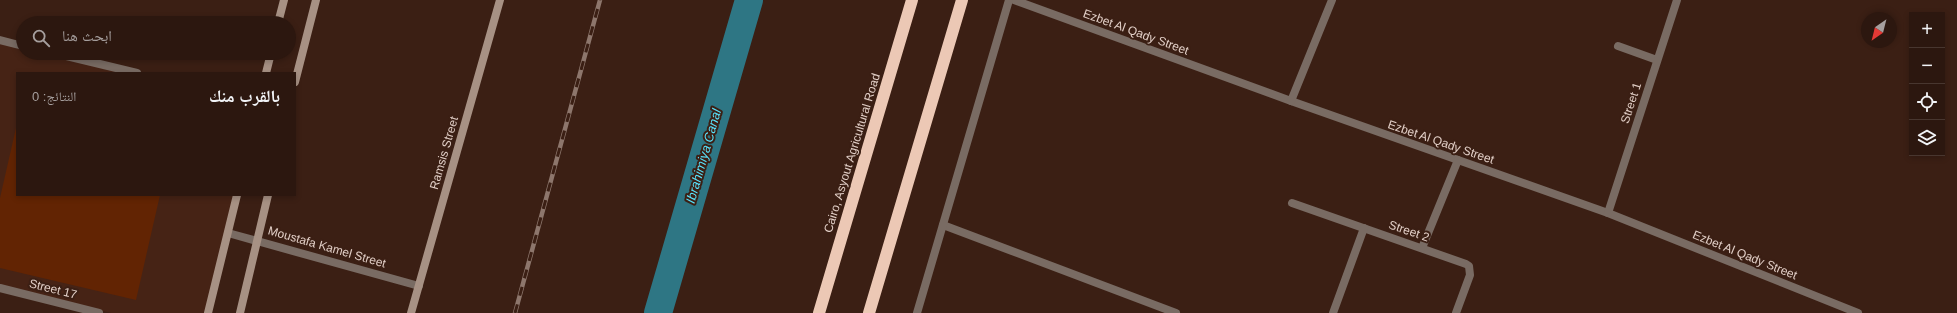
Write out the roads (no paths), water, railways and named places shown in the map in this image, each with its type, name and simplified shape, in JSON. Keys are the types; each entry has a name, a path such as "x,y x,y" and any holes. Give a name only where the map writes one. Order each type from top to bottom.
{"highway":[{"name":"Cairo, Asyout Agricultural Road","path":"819,313 912,0"},
{"path":"869,313 962,0"}],"main road":[{"path":"280,16 284,0"},
{"path":"296,78 316,0"},
{"name":"Ramsis Street","path":"411,313 500,0"},
{"path":"266,72 269,60"},
{"path":"208,313 237,196"},
{"path":"240,313 268,196"}],"street":[{"path":"917,313 1009,0"},
{"name":"Ezbet Al Qady Street","path":"1014,0 1291,101 1608,213 1858,313"},
{"path":"1291,101 1332,0"},
{"name":"Street 1","path":"1608,213 1677,0"},
{"path":"0,40 16,44"},
{"path":"1618,46 1657,60"},
{"path":"83,60 133,72"},
{"path":"1422,248 1458,160"},
{"name":"Street 2","path":"1292,203 1470,266 1470,275 1456,313"},
{"path":"943,225 1176,313"},
{"path":"1333,313 1364,228"},
{"name":"Moustafa Kamel Street","path":"228,232 419,286"},
{"name":"Street 17","path":"0,288 99,313"}],"waterway":[{"name":"Ibrahimiya Canal","path":"658,313 749,0"}],"railway":[{"path":"515,313 600,0"}]}
